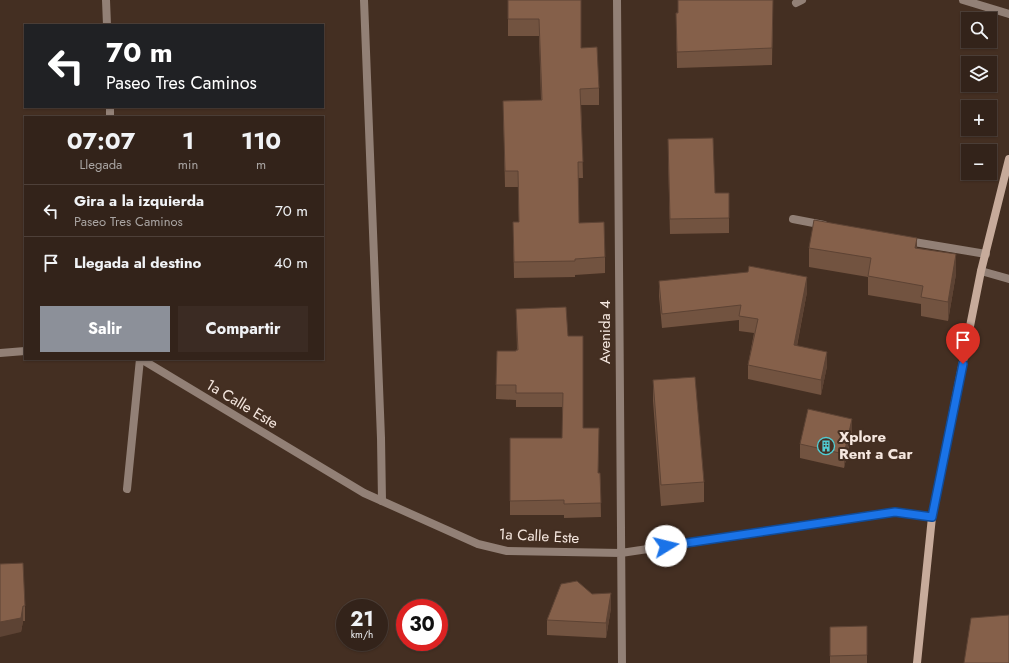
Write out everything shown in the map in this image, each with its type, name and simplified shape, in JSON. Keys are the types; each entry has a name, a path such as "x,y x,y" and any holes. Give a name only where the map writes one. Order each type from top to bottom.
{"street":[{"path":"106,0 107,24"},
{"path":"364,0 382,438 382,501"},
{"name":"Avenida 4","path":"617,0 622,663"},
{"path":"963,0 1009,14"},
{"path":"917,663 932,517 981,271 1009,159"},
{"path":"793,219 832,226"},
{"path":"901,239 986,254"},
{"path":"981,271 1009,279"},
{"path":"0,353 24,351"},
{"path":"127,488 140,360"},
{"name":"1a Calle Este","path":"142,360 357,489 478,544 507,550 621,553 895,512 932,517"}],"building":[{"path":"508,0 581,0 581,48 597,47 599,88 580,89 583,162 578,162 579,223 604,222 605,257 575,259 575,261 514,262 513,222 519,222 518,171 505,171 503,101 542,100 539,19 508,19"},
{"path":"678,0 773,0 772,48 677,52 676,13 678,13"},
{"path":"713,138 715,193 729,193 729,218 670,219 668,139"},
{"path":"814,220 917,238 915,248 956,254 948,302 921,297 923,286 868,276 871,258 809,248"},
{"path":"749,266 807,277 794,345 827,352 821,380 748,365 758,319 739,316 741,305 662,314 659,281 748,272"},
{"path":"566,307 568,336 583,336 583,428 599,428 598,473 600,473 601,503 564,504 564,500 510,501 510,438 562,438 563,393 516,393 516,385 496,385 497,351 518,350 516,309"},
{"path":"695,377 704,482 661,485 653,380"},
{"path":"808,409 852,419 844,454 800,444"},
{"path":"23,563 25,606 23,606 21,618 0,622 0,564"},
{"path":"577,581 592,594 611,593 606,623 547,620 561,584"},
{"path":"1009,615 1009,663 964,663 971,618"},
{"path":"867,626 867,655 830,656 830,627"}],"place":[{"name":"Xplore Rent a Car","path":"826,446"}],"route":[{"path":"666,546 895,512 932,517 963,364"}]}
